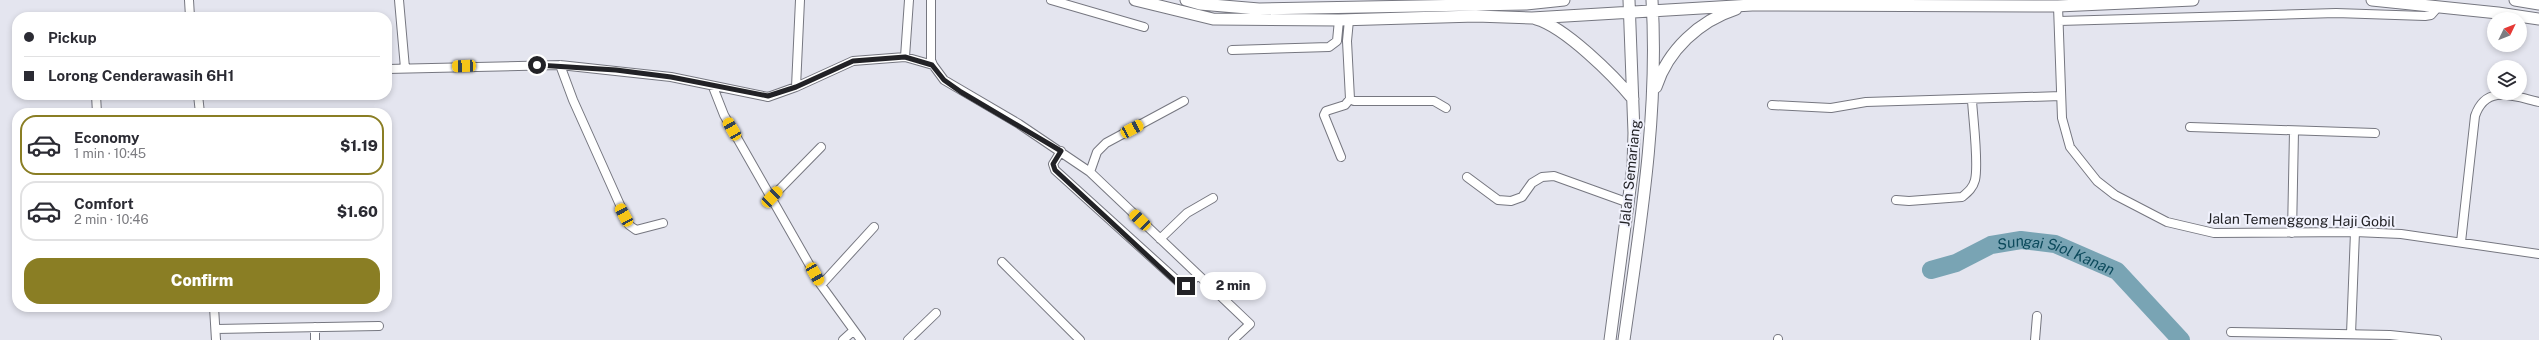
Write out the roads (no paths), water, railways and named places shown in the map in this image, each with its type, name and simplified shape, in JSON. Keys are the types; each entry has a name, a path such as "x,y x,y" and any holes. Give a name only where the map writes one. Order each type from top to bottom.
{"main road":[{"path":"1135,0 1213,18 1344,20 1474,11 1564,0"},
{"path":"1186,0 1200,4 1259,9 1367,3 1474,11 1532,18 1544,21 1566,36 1619,82 1634,99"},
{"name":"Jalan Semariang","path":"1610,340 1629,203 1634,133 1634,99 1629,0"},
{"path":"1532,18 1630,12 1652,5 2058,6 2192,0"},
{"path":"2372,0 2539,19"},
{"path":"2515,0 2539,4"},
{"name":"Jalan Semariang","path":"1624,340 1639,235 1654,96 1652,5"},
{"path":"1654,96 1667,62 1700,26 1723,13 1752,5"}],"street":[{"path":"188,0 189,12"},
{"path":"399,0 405,68"},
{"path":"796,87 800,0"},
{"path":"905,57 909,0"},
{"path":"931,0 932,65"},
{"path":"1051,0 1144,27"},
{"name":"Jalan Temenggong Haji Gobil","path":"2058,6 2061,96 2064,133 2070,147 2097,181 2115,195 2167,222 2193,230 2214,233 2355,232 2461,242 2539,254"},
{"path":"2059,21 2336,13 2425,16 2431,15 2438,7"},
{"path":"1232,50 1329,47 1337,42 1344,20"},
{"path":"1341,157 1324,115 1326,111 1345,105 1350,99 1347,41 1344,20"},
{"path":"392,69 560,65 671,77 713,87 768,96 796,87 853,61 905,57 932,65 944,80 961,92 1061,151 1090,172 1250,324 1233,340"},
{"path":"560,65 573,100 629,225 636,230 646,230 663,223"},
{"path":"713,87 724,115 821,284 853,331 861,340"},
{"path":"2461,242 2475,116 2478,106 2484,99 2498,95 2539,102"},
{"path":"1772,105 1831,108 1866,102 1972,100 2061,96"},
{"path":"1350,99 1354,101 1434,102 1446,108"},
{"path":"1896,200 1909,201 1962,197 1973,186 1976,172 1972,100"},
{"path":"1090,172 1097,152 1106,143 1184,101"},
{"path":"2190,127 2375,133"},
{"path":"2292,233 2294,131"},
{"path":"772,197 820,147"},
{"path":"1061,151 1053,164 1055,170 1151,259 1183,286 1198,276"},
{"path":"1467,176 1498,200 1511,201 1522,196 1532,183 1542,177 1554,176 1629,203"},
{"path":"1160,239 1188,212 1213,198"},
{"path":"821,284 874,226"},
{"path":"2351,334 2355,232"},
{"path":"1002,262 1080,340"},
{"path":"214,312 216,340"},
{"path":"908,340 936,313"},
{"path":"2035,340 2037,316"},
{"path":"216,330 379,326"},
{"path":"315,327 315,340"},
{"path":"843,340 853,331"},
{"path":"2231,332 2351,334 2437,340"}],"waterway":[{"name":"Sungai Siol Kanan","path":"1931,270 1956,263 1991,245 2021,240 2055,244 2117,271 2181,340"}]}
